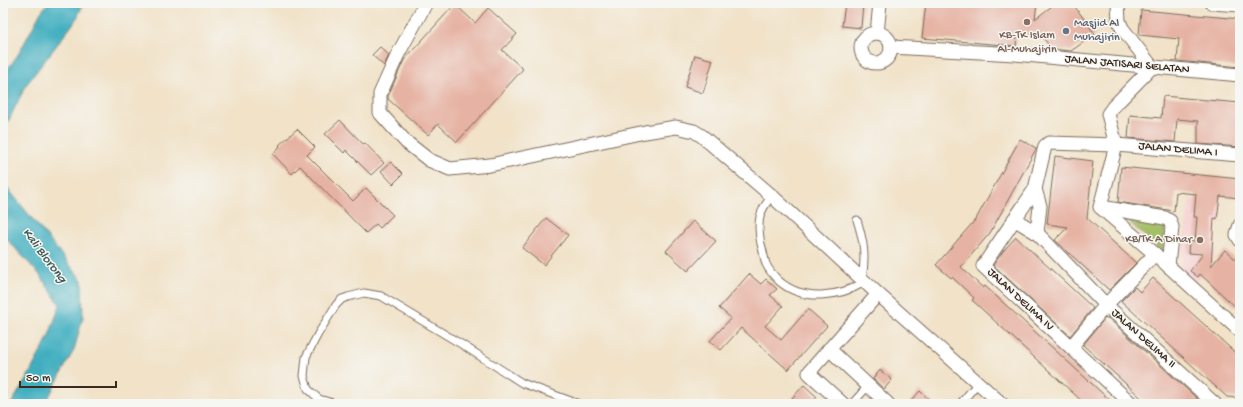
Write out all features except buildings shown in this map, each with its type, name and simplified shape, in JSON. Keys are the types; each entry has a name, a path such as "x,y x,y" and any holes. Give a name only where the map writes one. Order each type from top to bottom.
{"street":[{"path":"426,3 398,54 380,94 380,112 406,142 429,160 450,169 490,165 645,132 676,127 694,131 702,136 772,196 878,294 1002,404"},
{"path":"877,33 880,3"},
{"path":"1100,207 1116,145 1108,114 1112,107 1152,67 1122,28 1119,21 1118,3"},
{"path":"1212,3 1238,4"},
{"path":"877,33 887,37 891,47 889,56 885,60 876,63 866,59 862,50 864,40 868,36 877,33"},
{"name":"JALAN JATISARI SELATAN","path":"891,47 1015,54 1240,76"},
{"name":"JALAN DELIMA IV","path":"1071,347 983,266 1035,190 1045,146 1047,144 1116,145"},
{"name":"JALAN DELIMA I","path":"1116,145 1240,155"},
{"path":"1035,190 1040,206 1037,233"},
{"path":"1100,207 1155,254 1240,331"},
{"path":"1100,207 1165,218 1170,221 1172,227 1168,266"},
{"path":"1014,219 1037,233 1106,305 1071,347 1132,404"},
{"path":"1240,224 1237,235 1240,240"},
{"name":"JALAN DELIMA II","path":"1155,254 1106,305 1215,404"},
{"path":"843,404 809,373 878,294"},
{"path":"829,349 887,403"}],"lane":[{"path":"772,196 760,212 759,223 760,239 766,265 774,276 785,286 803,294 832,294 855,288 864,281 863,237 857,220"},
{"path":"336,404 319,399 308,389 304,376 306,357 336,305 342,299 364,293 372,293 381,296 461,344 522,383 579,404"},
{"path":"960,404 978,383"},
{"path":"852,404 868,386"}],"shaded area":[{"name":"KB/TK A Dinar","path":"1190,199 1222,202 1220,222 1216,222 1214,258 1195,283 1180,267"}],"green space":[{"path":"1127,220 1165,225 1163,252"}],"water":[{"path":"48,3 84,3 76,20 26,85 3,132 3,76 19,53 41,12"},
{"name":"Kali Blorong","path":"3,178 5,185 82,280 83,317 74,350 45,404 11,404 27,378 48,338 60,305 39,274 3,235"}],"place":[{"name":"KB-TK Islam Al-Muhajirin","path":"1027,22"},
{"name":"Masjid Al Muhajirin","path":"1066,31"},
{"name":"KB/TK A Dinar","path":"1200,240"}]}
